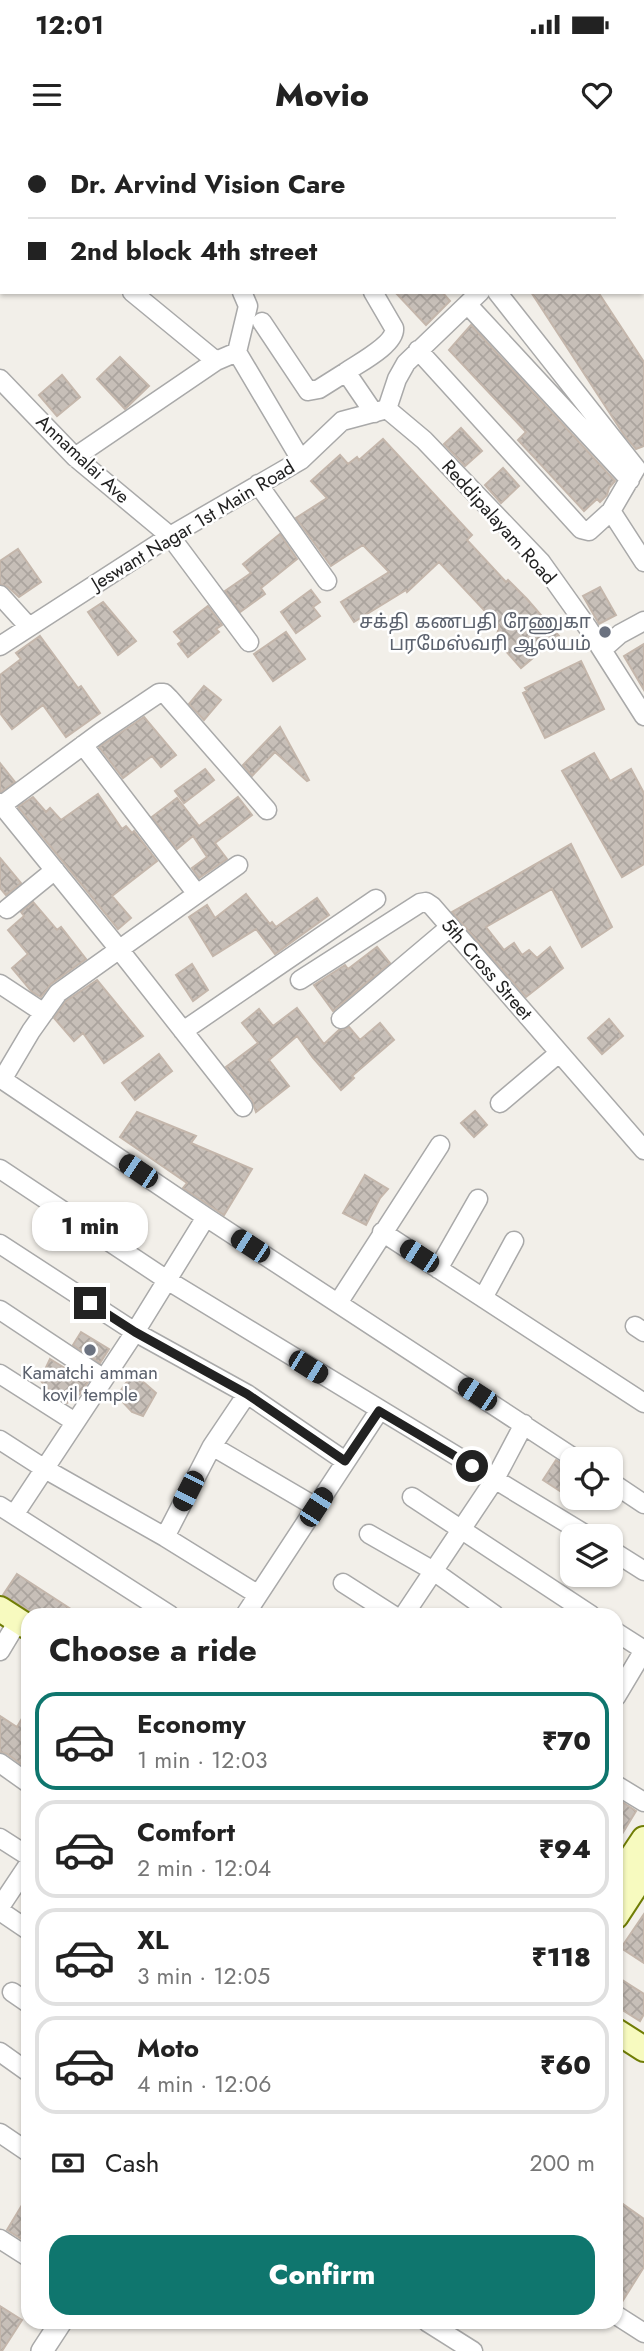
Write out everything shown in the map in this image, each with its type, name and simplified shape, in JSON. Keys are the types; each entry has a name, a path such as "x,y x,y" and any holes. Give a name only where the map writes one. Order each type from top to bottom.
{"main road":[{"path":"623,1870 644,1839"},
{"path":"623,1905 644,1873"},
{"path":"623,2018 644,2032"},
{"path":"623,2036 644,2049"}],"street":[{"path":"134,294 216,361"},
{"path":"243,294 248,306 237,352 300,460"},
{"path":"262,322 308,391 319,390 389,342 395,333 374,294"},
{"path":"499,294 637,469"},
{"path":"380,411 406,363 474,298 637,469"},
{"path":"418,350 581,529 589,531 611,510 637,469"},
{"path":"75,457 216,361 237,352"},
{"name":"Reddipalayam Road","path":"346,372 380,411 424,440 541,562 603,649 644,716"},
{"name":"Annamalai Ave","path":"0,379 75,457 170,536 249,642"},
{"name":"Jeswant Nagar 1st Main Road","path":"0,646 170,536 300,460 342,421 380,411"},
{"path":"258,484 327,581"},
{"path":"611,510 644,562"},
{"path":"0,595 29,627"},
{"path":"603,649 620,634 644,621"},
{"path":"243,1107 1,804 154,695 164,693 267,810"},
{"path":"83,745 197,894"},
{"path":"238,865 58,993 1,1079 560,1448"},
{"path":"7,909 55,870"},
{"path":"183,1031 376,899"},
{"name":"5th Cross Street","path":"300,979 419,903 426,902 644,1150"},
{"path":"341,1019 450,927"},
{"path":"0,984 44,1013"},
{"path":"500,1103 559,1053"},
{"path":"338,1303 440,1145"},
{"path":"0,1169 167,1280 568,1524"},
{"path":"438,1269 478,1199"},
{"path":"158,1608 7,1511 45,1469 206,1217"},
{"path":"382,1232 644,1403"},
{"path":"483,1298 514,1241"},
{"path":"0,1244 135,1332 247,1394 345,1461"},
{"path":"0,1310 104,1378"},
{"path":"0,1374 75,1422"},
{"path":"165,1537 212,1446 247,1394"},
{"path":"249,1608 379,1411"},
{"path":"408,1608 495,1479 524,1424"},
{"path":"0,1440 257,1594"},
{"path":"212,1446 316,1507"},
{"path":"623,1490 644,1504"},
{"path":"412,1497 580,1608"},
{"path":"369,1534 432,1570 485,1608"},
{"path":"623,1558 644,1571"},
{"path":"343,1583 383,1608"},
{"path":"623,1636 644,1650 623,1685"},
{"path":"0,1763 21,1778"},
{"path":"623,1789 644,1802"},
{"path":"0,1838 21,1852"},
{"path":"21,1877 0,1909 21,1925"},
{"path":"12,1992 21,1998"},
{"path":"0,2052 21,2067"},
{"path":"0,2133 21,2147"},
{"path":"0,2239 21,2252"},
{"path":"623,2320 644,2333"},
{"path":"42,2351 56,2329"},
{"path":"438,2329 472,2351"}],"building":[{"path":"397,294 444,294 450,301 426,325"},
{"path":"532,294 599,294 644,362 644,446 636,449 624,435"},
{"path":"471,325 615,481 600,502 597,499 584,511 518,440 526,432 449,350"},
{"path":"120,357 149,386 125,409 97,379"},
{"path":"62,375 80,397 57,416 39,395"},
{"path":"461,428 482,451 465,466 444,444"},
{"path":"383,439 472,535 467,540 506,582 508,580 527,599 559,636 521,668 496,640 499,626 439,562 407,592 406,590 354,622 341,602 389,572 363,545 331,566 296,518 327,498 311,481 340,455 348,464 357,457 359,460"},
{"path":"503,468 519,486 501,503 485,485"},
{"path":"280,534 297,559 261,588 265,594 240,612 225,591 251,573 243,564"},
{"path":"18,549 41,582 19,597 0,584 0,561"},
{"path":"600,587 616,615 599,624 583,596"},
{"path":"311,590 320,602 313,607 320,616 296,633 281,612"},
{"path":"103,602 136,641 118,655 88,612"},
{"path":"208,606 222,625 216,629 219,632 188,657 178,644 182,641 174,632"},
{"path":"286,632 305,659 273,681 254,654"},
{"path":"40,636 100,713 66,737 43,705 12,729 0,713 0,675 21,659 16,653"},
{"path":"644,644 644,690 624,656"},
{"path":"581,661 604,709 545,738 523,693 527,691 525,688"},
{"path":"204,686 221,700 204,720 189,704"},
{"path":"144,717 176,755 161,767 152,756 123,778 99,747"},
{"path":"280,727 309,780 275,752 252,776 243,765"},
{"path":"594,753 610,781 631,769 644,793 644,864 622,877 562,771"},
{"path":"0,763 15,782 1,792 0,792"},
{"path":"205,769 214,780 184,803 175,791"},
{"path":"98,794 122,829 126,826 132,833 134,831 157,861 112,896 131,918 118,929 18,807 33,797 46,812 50,808 61,820"},
{"path":"238,797 252,815 215,843 227,859 199,878 192,868 207,857 193,836 177,849 152,817 177,798 199,826"},
{"path":"571,844 612,927 582,947 552,889 486,927 504,950 514,943 522,955 529,950 537,958 550,947 563,968 526,997 452,912"},
{"path":"0,858 21,883 6,895 0,888"},
{"path":"246,894 270,924 272,922 276,927 317,898 329,915 275,954 256,929 213,956 189,917 207,905 215,918"},
{"path":"33,902 57,930 61,927 86,959 51,984 41,997 32,992 12,968 28,954 8,930 24,916 21,912"},
{"path":"377,947 390,963 333,1011 314,985 345,965 348,969"},
{"path":"192,964 208,990 193,1001 176,975"},
{"path":"97,980 143,1036 104,1063 83,1033 74,1041 54,1018 66,1001"},
{"path":"297,1008 324,1044 339,1030 349,1027 360,1040 380,1023 394,1040 352,1076 354,1078 341,1090 297,1036 269,1060 289,1086 256,1112 252,1100 226,1067 258,1043 242,1023 259,1009 273,1026"},
{"path":"609,1019 623,1036 602,1054 588,1038"},
{"path":"159,1054 172,1071 135,1100 122,1083"},
{"path":"475,1111 487,1125 474,1137 461,1123"},
{"path":"137,1112 196,1136 191,1143 252,1169 224,1215 183,1188 187,1183 120,1137"},
{"path":"365,1175 388,1189 380,1198 366,1225 343,1213"},
{"name":"Kamatchi amman kovil temple","path":"81,1332 109,1349 100,1363 73,1345"},
{"path":"50,1359 88,1382 80,1394 67,1403 52,1393 40,1380"},
{"path":"133,1373 156,1393 143,1416 132,1412 117,1396"},
{"path":"556,1460 560,1462 560,1491 543,1480"},
{"path":"17,1574 69,1608 25,1608 3,1595"},
{"path":"0,1716 17,1727 21,1720 21,1764 0,1752"},
{"path":"623,1803 636,1811 623,1832"},
{"path":"644,1914 644,1963 623,1949 623,1945"},
{"path":"623,1980 644,1994 644,2014 640,2021 623,2010"},
{"path":"623,2204 644,2219 644,2267 623,2300"},
{"path":"21,2207 21,2239 7,2230"},
{"path":"0,2306 21,2322 0,2351"}],"place":[{"name":"சக்தி கணபதி ரேணுகா பரமேஸ்வரி ஆலயம்","path":"605,632"},
{"name":"Kamatchi amman kovil temple","path":"90,1350"}],"route":[{"path":"90,1303 135,1332 247,1394 345,1461 379,1411 472,1466"}]}
